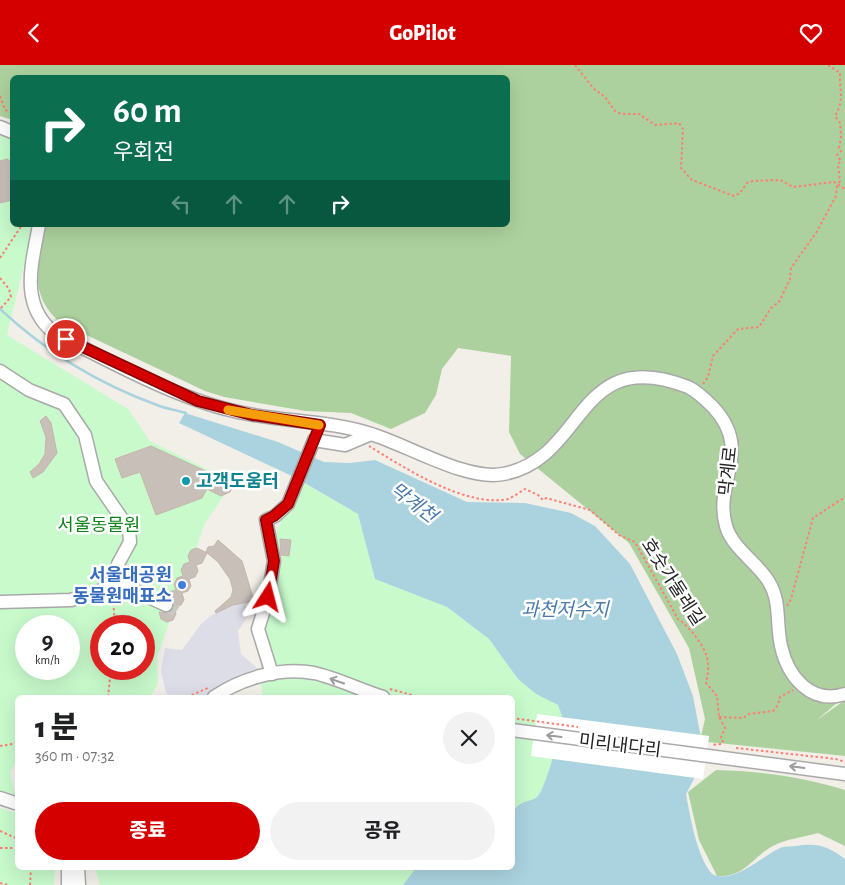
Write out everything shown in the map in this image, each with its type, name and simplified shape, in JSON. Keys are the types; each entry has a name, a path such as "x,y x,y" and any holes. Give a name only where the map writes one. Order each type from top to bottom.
{"street":[{"name":"막계로","path":"39,227 29,277 34,307 42,323 54,333 198,401 245,414 371,434 467,472 489,475 503,474 526,467 544,457 585,405 609,386 625,379 658,378 691,388 720,415 730,431 732,454 725,500 726,527 736,543 769,583 777,600 781,647 795,679 807,690"},
{"path":"0,371 29,390 64,404 85,435 96,481 129,529 130,542 118,564 116,585"},
{"path":"272,674 258,629 268,597 274,561 266,520 288,504 320,425"},
{"path":"313,443 345,445 371,434"},
{"path":"0,602 72,600 98,593 116,585 166,605"},
{"path":"217,695 226,689 251,679 290,672 314,673 377,695"},
{"path":"807,690 826,698 845,694"},
{"name":"미리내다리","path":"515,730 535,727 708,749 845,774"},
{"path":"0,798 15,803"},
{"path":"68,870 68,885"},
{"path":"78,870 79,885"}],"path":[{"path":"575,65 615,111 621,114 639,114 655,125 679,123 683,129 682,168 692,180 734,196 740,193 747,183 753,181 780,180 793,187 834,182 845,189"},
{"path":"581,71 582,65"},
{"path":"691,388 704,384 713,356 738,329 758,327 772,307 780,302 790,279 791,268 816,233 836,196 840,181 838,165 840,161 837,155 841,151 839,148 841,137 840,123 835,115 841,107 843,92 840,73 828,65"},
{"path":"0,96 5,109 10,112"},
{"path":"0,257 21,227"},
{"path":"0,278 9,289 11,297 0,309"},
{"name":"호숫가둘레길","path":"380,454 435,484 469,495 487,499 509,499 525,489 538,495 543,500 546,498 557,500 590,510 620,535 635,542 678,619 688,625 704,650 709,663 706,683 717,696 719,717 724,728 721,737 723,740 722,744 708,749"},
{"path":"778,621 791,599 813,518 845,497"},
{"path":"115,615 116,585"},
{"path":"108,695 110,680"},
{"path":"719,717 743,717 749,714 773,711 778,705 780,697 793,690 807,690"},
{"path":"515,719 535,727"},
{"path":"0,746 15,744"},
{"path":"708,749 836,759 845,762"},
{"path":"0,831 15,838"},
{"path":"0,848 15,848"},
{"path":"30,870 30,885"},
{"path":"0,883 8,885"}],"green space":[{"path":"0,65 845,65 845,696 817,720 845,700 845,756 708,742 709,736 701,736 705,719 689,648 629,543 520,454 509,432 511,356 458,348 442,369 436,395 425,413 391,429 351,413 305,411 224,397 205,391 61,323 43,302 39,290 38,265 44,227 510,227 510,75 10,75 10,119 0,116"},
{"name":"서울동물원","path":"0,131 10,134 10,227 34,227 7,335 128,409 150,441 233,482 205,523 157,657 158,682 152,695 15,695 15,763 10,772 15,798 0,793"},
{"path":"296,479 358,514 375,579 447,607 489,639 518,679 536,694 558,705 562,716 562,723 549,770 538,796 522,803 515,809 515,695 262,695 260,636 274,540"},
{"path":"716,770 781,775 845,790 845,846 818,833 778,844 766,850 735,874 717,876 699,840 688,792"},
{"path":"0,808 15,812 15,870 55,870 54,885 0,885"},
{"path":"96,870 414,870 403,885 100,885"}],"shaded area":[{"path":"254,601 250,613 238,631 241,654 258,669 212,695 168,695 166,693 161,671 165,648 182,650 201,624 212,615 233,605"}],"water":[{"name":"과천저수지","path":"185,413 278,442 324,462 350,463 375,460 467,502 525,503 571,513 595,526 630,564 677,654 693,696 701,738 695,777 686,794 698,847 707,867 712,874 729,876 747,869 782,847 816,845 827,848 845,859 845,885 403,885 414,870 515,870 515,809 522,803 538,796 545,781 561,723 562,716 558,705 536,694 518,679 489,639 447,607 375,579 358,514 296,478 179,423"}],"pier":[{"path":"537,714 709,736 703,779 531,756"}],"building":[{"path":"7,159 10,161 10,200 0,203 0,161"},
{"path":"46,416 51,423 57,453 43,472 33,478 30,472 39,464 45,454 46,437 40,421"},
{"name":"고객도움터","path":"151,446 234,484 230,492 221,496 207,489 202,498 156,515 140,472 122,478 115,459"},
{"path":"280,539 291,540 289,556 281,555"},
{"path":"218,540 242,561 254,601 233,605 216,613 215,611 231,597 233,590 230,579 218,562 206,552 208,547 214,546"},
{"name":"서울대공원 동물원매표소","path":"197,548 207,553 202,563 196,565 198,571 195,577 189,579 191,586 188,591 182,593 184,600 181,605 174,607 176,614 173,620 167,622 161,619 159,612 167,613 173,609 173,601 167,597 169,592 176,590 174,584 177,578 183,576 181,570 184,564 190,562 188,556 191,550"}],"waterway":[{"name":"막계천","path":"0,309 35,339 74,365 135,397 186,413"}],"tunnel":[{"path":"166,605 176,612"}],"slow traffic":[{"path":"228,410 319,425"}],"place":[{"name":"고객도움터","path":"186,481"},
{"name":"서울대공원 동물원매표소","path":"182,585"}],"route":[{"path":"66,339 198,401 231,411 320,425 288,504 266,520 274,561 268,597"}]}
